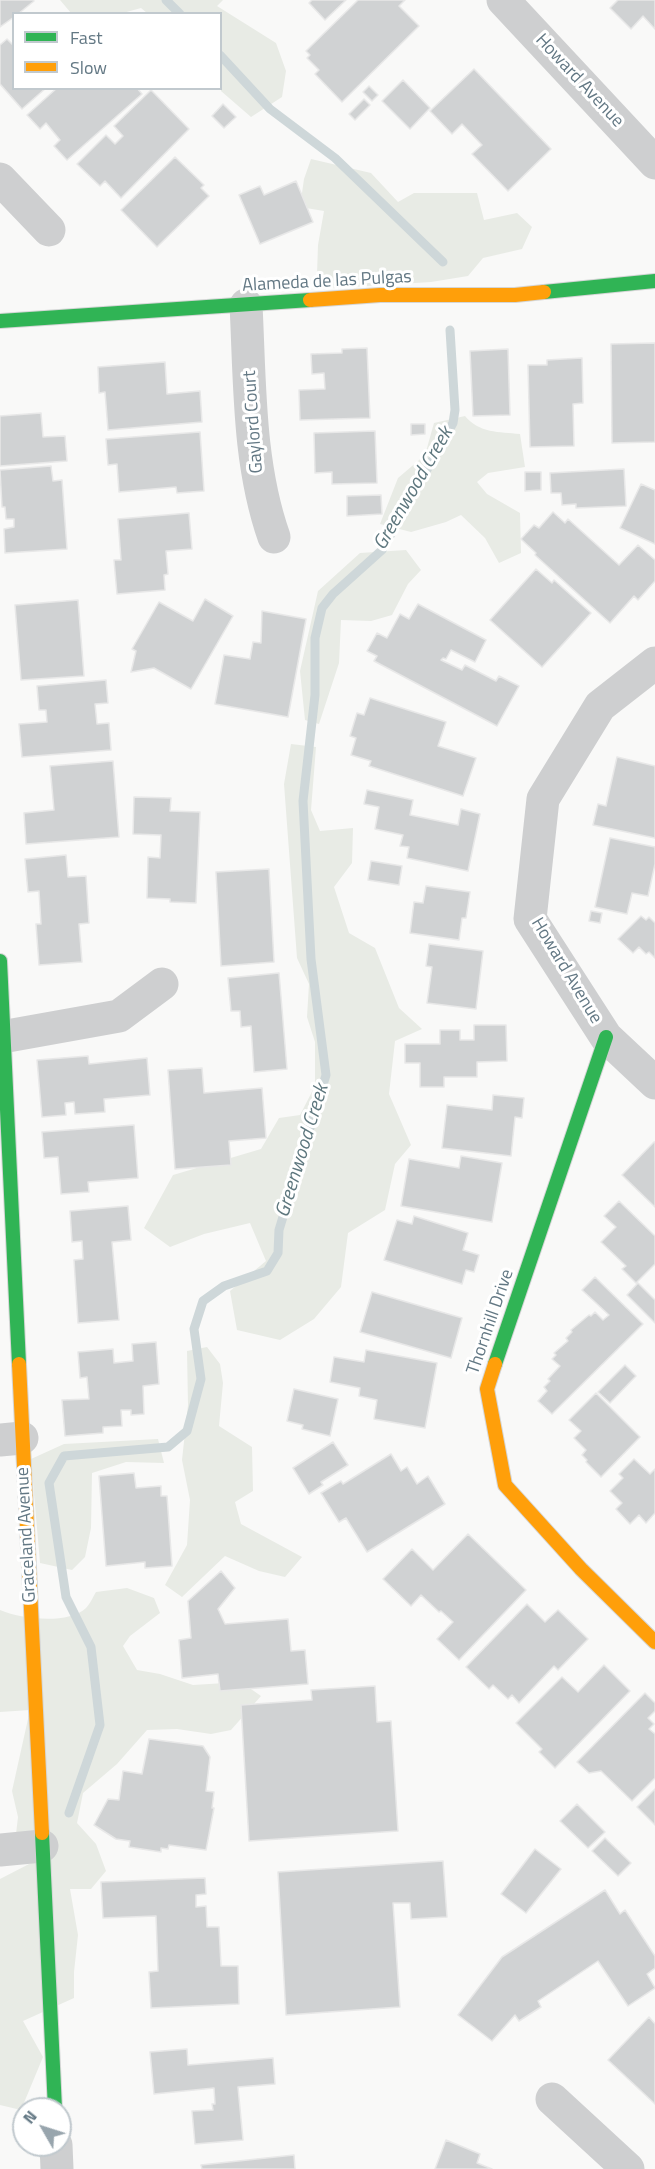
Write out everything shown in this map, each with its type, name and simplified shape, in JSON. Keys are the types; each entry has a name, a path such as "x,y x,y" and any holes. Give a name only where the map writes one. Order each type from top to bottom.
{"street":[{"name":"Howard Avenue","path":"503,0 655,163"},
{"path":"0,179 49,230"},
{"name":"Alameda de las Pulgas","path":"0,321 380,295 515,295 655,282"},
{"name":"Gaylord Court","path":"246,304 255,459 259,488 274,537"},
{"name":"Howard Avenue","path":"655,663 600,706 543,799 530,919 606,1037 655,1083"},
{"name":"Graceland Avenue","path":"0,961 11,1439 42,1846 54,2097"},
{"path":"3,1037 118,1016 162,984"},
{"name":"Thornhill Drive","path":"606,1037 487,1389 506,1485 581,1569 655,1641"},
{"path":"0,1850 42,1846"},
{"path":"552,2099 628,2169"}],"shaded area":[{"path":"60,0 223,0 217,6 276,43 286,71 282,97 251,117 221,91 222,12 146,12 141,8 127,12 70,12"},
{"path":"311,159 371,173 398,202 414,193 477,193 484,220 517,213 532,227 522,249 483,258 468,276 431,282 334,288 317,274 318,245 324,211 300,207 304,179"},
{"path":"465,416 483,429 520,434 525,467 488,473 477,482 487,494 520,513 521,553 499,563 485,538 461,515 411,532 380,524 398,478 425,455 434,423"},
{"path":"406,550 421,570 408,584 392,615 371,621 341,620 339,663 319,724 305,720 300,671 318,591 360,553"},
{"path":"291,744 316,747 311,810 320,831 353,828 352,863 334,887 349,933 375,948 399,1008 422,1029 395,1041 389,1094 411,1145 395,1164 385,1210 348,1233 341,1287 314,1319 280,1340 237,1330 230,1291 266,1261 250,1223 204,1234 170,1247 144,1228 173,1175 261,1149 279,1118 300,1115 315,1086 315,1042 307,1017 309,984 297,958 284,784"},
{"path":"207,1347 220,1364 223,1383 219,1426 252,1447 253,1491 235,1502 241,1524 302,1557 285,1577 259,1571 225,1556 182,1597 165,1585 187,1545 190,1500 182,1460 188,1405 187,1351"},
{"path":"158,1439 164,1463 126,1462 92,1473 91,1528 85,1557 72,1570 40,1563 31,1459 64,1444"},
{"path":"127,1588 154,1598 160,1613 130,1636 123,1646 137,1670 160,1674 193,1685 241,1682 261,1696 231,1730 211,1734 177,1729 147,1730 117,1764 83,1793 77,1823 96,1844 106,1871 91,1889 70,1889 78,1935 74,1998 23,2021 43,2057 26,2097 12,2097 12,2108 0,2105 0,1879 31,1863 16,1834 18,1817 12,1791 30,1710 0,1712 0,1610 32,1618 68,1617 86,1608 96,1592"}],"building":[{"path":"0,0 34,1 20,12 12,12 12,18 0,27"},
{"path":"312,0 346,0 325,20 309,3"},
{"path":"358,0 405,0 399,6 419,26 342,102 315,74 319,70 307,58 310,55 306,51"},
{"path":"618,0 655,0 655,29 643,16 631,29 610,8"},
{"path":"7,39 12,44 12,90 44,90 22,109 0,84 0,45"},
{"path":"474,69 551,149 508,191 472,154 482,145 462,124 452,134 430,111"},
{"path":"403,80 430,108 410,129 382,101"},
{"path":"369,86 378,95 372,101 363,92"},
{"path":"55,90 139,90 142,94 67,160 54,146 60,140 46,123 40,129 27,115"},
{"path":"151,90 189,129 121,198 105,181 100,186 77,164 106,135 115,144 123,136 114,126"},
{"path":"364,99 370,105 355,120 349,114"},
{"path":"223,104 236,117 224,128 212,116"},
{"path":"175,157 204,185 201,188 209,196 157,247 121,210"},
{"path":"296,181 313,222 260,244 239,195 260,186 264,195"},
{"path":"655,343 655,442 612,443 611,344"},
{"path":"367,348 370,418 300,420 299,390 325,389 324,373 312,374 311,354 342,353 342,349"},
{"path":"508,349 510,415 473,416 470,351"},
{"path":"582,358 583,403 573,404 574,446 530,447 528,365 547,365 547,360"},
{"path":"165,362 167,394 200,391 202,422 108,430 105,392 99,393 98,367"},
{"path":"41,413 43,437 65,436 67,461 0,466 0,416"},
{"path":"411,424 425,424 425,434 411,435"},
{"path":"375,431 377,483 332,484 332,472 315,473 314,433"},
{"path":"200,432 204,491 177,493 176,487 119,492 117,464 108,465 106,439"},
{"path":"51,466 53,481 62,480 67,549 5,553 4,529 14,527 14,519 6,519 5,507 2,507 0,470"},
{"path":"624,469 626,506 576,508 576,504 562,505 561,493 551,493 550,473"},
{"path":"525,472 541,472 541,490 525,491"},
{"path":"641,484 655,490 655,544 620,528"},
{"path":"381,495 382,514 347,516 347,496"},
{"path":"553,512 565,523 568,519 619,565 638,545 655,560 655,581 638,600 634,596 610,623 535,555 536,553 521,539 534,525 539,528"},
{"path":"189,513 192,549 166,551 168,574 164,575 165,590 117,594 114,560 121,560 118,519"},
{"path":"536,569 552,583 554,580 591,613 542,667 490,620"},
{"path":"205,599 233,616 191,689 154,668 131,672 136,651 132,649 159,602 193,621"},
{"path":"78,600 84,676 21,680 15,605"},
{"path":"418,604 486,640 475,662 451,650 446,659 441,660 462,670 465,665 496,681 499,676 519,686 497,726 374,661 377,656 367,651 377,633 387,638 400,614 409,619"},
{"path":"262,611 306,619 288,717 215,704 224,655 250,659 253,642 261,643"},
{"path":"106,680 108,703 95,704 97,724 109,723 111,750 22,757 19,724 47,722 46,710 39,710 37,686"},
{"path":"370,698 446,722 438,746 476,758 463,796 369,766 371,761 351,755 356,738 350,736 357,713 364,715"},
{"path":"617,757 655,766 655,838 593,825 598,804 606,806"},
{"path":"113,761 119,837 26,844 24,813 54,810 50,766"},
{"path":"367,790 413,800 410,815 458,825 461,809 480,814 468,871 407,858 409,847 400,846 403,835 375,829 379,807 364,804"},
{"path":"134,797 171,798 170,811 200,812 196,903 147,898 148,857 160,858 161,835 133,834"},
{"path":"610,838 655,847 655,864 648,896 632,893 627,914 595,907"},
{"path":"66,855 68,877 86,876 89,923 79,924 82,962 39,965 36,924 41,924 39,891 28,892 25,859"},
{"path":"371,861 402,866 399,885 368,880"},
{"path":"269,869 274,962 221,966 216,872"},
{"path":"426,886 470,892 466,918 462,918 459,940 410,933 414,902 423,903"},
{"path":"591,911 602,913 600,923 589,921"},
{"path":"641,916 646,920 649,917 655,923 655,958 649,952 646,954 639,947 633,953 618,939"},
{"path":"429,944 483,951 476,1009 427,1003 432,967 426,966"},
{"path":"279,973 287,1069 254,1072 251,1026 241,1027 240,1011 231,1011 228,978"},
{"path":"474,1025 506,1025 507,1061 477,1062 477,1077 444,1077 444,1087 420,1087 420,1063 405,1063 405,1044 440,1044 440,1030 460,1030 460,1040 474,1040"},
{"path":"88,1056 89,1064 147,1058 150,1095 104,1099 105,1112 75,1114 74,1102 65,1103 66,1115 42,1117 37,1060"},
{"path":"202,1068 204,1093 262,1088 266,1138 229,1141 231,1165 175,1169 168,1070"},
{"path":"493,1095 524,1098 522,1118 515,1117 511,1156 442,1148 447,1105 492,1110"},
{"path":"134,1125 138,1178 88,1182 89,1192 61,1194 58,1157 44,1158 42,1132"},
{"path":"655,1142 655,1207 622,1175"},
{"path":"461,1156 502,1163 492,1222 401,1206 409,1159 459,1168"},
{"path":"619,1201 655,1236 655,1264 636,1283 622,1269 626,1266 601,1242 616,1227 604,1216"},
{"path":"128,1206 131,1240 112,1242 119,1320 78,1323 74,1260 83,1259 82,1241 72,1242 70,1211"},
{"path":"414,1216 468,1233 463,1250 479,1255 474,1272 466,1270 462,1284 384,1260 397,1220 412,1224"},
{"path":"595,1277 643,1324 552,1414 538,1401 547,1391 544,1387 550,1381 548,1379 560,1366 552,1359 556,1355 554,1353 568,1341 566,1338 572,1332 571,1330 589,1315 595,1312 603,1320 609,1315 582,1290"},
{"path":"638,1283 655,1300 655,1323 627,1295"},
{"path":"372,1292 462,1318 451,1358 360,1332"},
{"path":"156,1342 159,1384 143,1386 144,1414 131,1415 131,1410 121,1410 122,1426 103,1427 103,1433 65,1436 62,1400 89,1399 87,1377 80,1378 78,1352 113,1349 114,1363 133,1361 132,1344"},
{"path":"366,1350 437,1363 425,1428 374,1419 377,1400 359,1396 360,1388 330,1382 334,1357 364,1362"},
{"path":"625,1365 636,1376 610,1403 598,1392"},
{"path":"294,1389 338,1399 330,1436 302,1429 303,1425 287,1421"},
{"path":"596,1393 640,1437 601,1477 582,1455 586,1450 574,1438 581,1431 569,1420"},
{"path":"333,1442 348,1465 321,1482 323,1485 309,1494 293,1468"},
{"path":"391,1454 401,1471 407,1467 417,1484 428,1476 445,1504 367,1552 346,1518 339,1522 321,1493 341,1481 343,1484"},
{"path":"634,1459 650,1474 655,1469 655,1513 646,1523 639,1515 630,1524 616,1509 622,1503 610,1491 623,1478 619,1474"},
{"path":"134,1473 136,1488 161,1486 161,1496 167,1496 172,1566 145,1568 145,1562 106,1566 99,1476"},
{"path":"468,1534 526,1590 459,1660 437,1639 453,1622 421,1595 411,1606 383,1579 412,1549 433,1570"},
{"path":"221,1571 235,1588 218,1609 225,1624 288,1619 291,1651 305,1650 308,1684 220,1691 218,1674 182,1678 179,1640 191,1638 188,1601"},
{"path":"527,1604 545,1622 558,1610 588,1639 558,1670 554,1666 519,1703 512,1695 508,1699 493,1685 489,1689 466,1667"},
{"path":"604,1665 630,1691 555,1768 539,1752 542,1749 516,1723 562,1677 578,1692"},
{"path":"375,1686 377,1722 391,1721 398,1831 249,1841 241,1705 312,1700 311,1690"},
{"path":"645,1693 655,1703 655,1711 648,1718 654,1724 649,1729 655,1734 655,1778 632,1801 601,1771 589,1773 577,1762"},
{"path":"149,1739 203,1746 210,1757 206,1791 214,1792 212,1808 214,1808 206,1850 169,1845 168,1849 161,1848 161,1852 129,1847 130,1841 116,1839 94,1825 108,1799 119,1800 123,1771 142,1774"},
{"path":"655,1789 655,1825 637,1807"},
{"path":"577,1804 605,1832 588,1848 560,1821"},
{"path":"605,1838 631,1863 618,1876 592,1851"},
{"path":"535,1849 561,1869 526,1913 501,1894"},
{"path":"443,1861 447,1917 411,1919 410,1903 393,1903 400,2007 286,2015 278,1872"},
{"path":"205,1878 206,1894 196,1895 196,1907 206,1906 207,1927 219,1927 221,1966 238,1966 239,2004 151,2008 149,1972 158,1971 156,1916 103,1918 101,1882"},
{"path":"605,1890 620,1914 625,1910 655,1956 655,1968 647,1974 655,1988 628,2006 598,1961 538,2001 541,2007 519,2021 515,2015 492,2041 458,2015 502,1957"},
{"path":"649,2017 655,2024 655,2104 608,2060"},
{"path":"187,2049 188,2065 273,2058 275,2084 238,2087 243,2140 195,2144 192,2111 213,2110 214,2088 154,2094 150,2052"},
{"path":"446,2140 480,2154 477,2163 492,2169 435,2169"},
{"path":"294,2155 295,2169 202,2169 201,2165"}],"waterway":[{"name":"Greenwood Creek","path":"166,0 178,12"},
{"name":"Greenwood Creek","path":"222,57 270,109 335,158 443,262"},
{"name":"Greenwood Creek","path":"69,1813 100,1725 91,1647 66,1597 49,1483 64,1456 168,1447 187,1431 201,1379 194,1329 203,1301 224,1286 267,1271 278,1253 279,1230 326,1075 311,959 303,801 315,695 315,638 322,608 333,594 382,550 453,423 455,410 450,330"}],"traffic: fast":[{"path":"544,292 655,281"},
{"path":"0,321 310,300"},
{"path":"0,961 19,1364"},
{"path":"495,1364 606,1037"},
{"path":"42,1833 54,2097"}],"traffic: slow":[{"path":"310,300 380,295 515,295 544,292"},
{"path":"19,1364 42,1833"},
{"path":"495,1364 487,1389 505,1485 581,1569 655,1642"}]}
